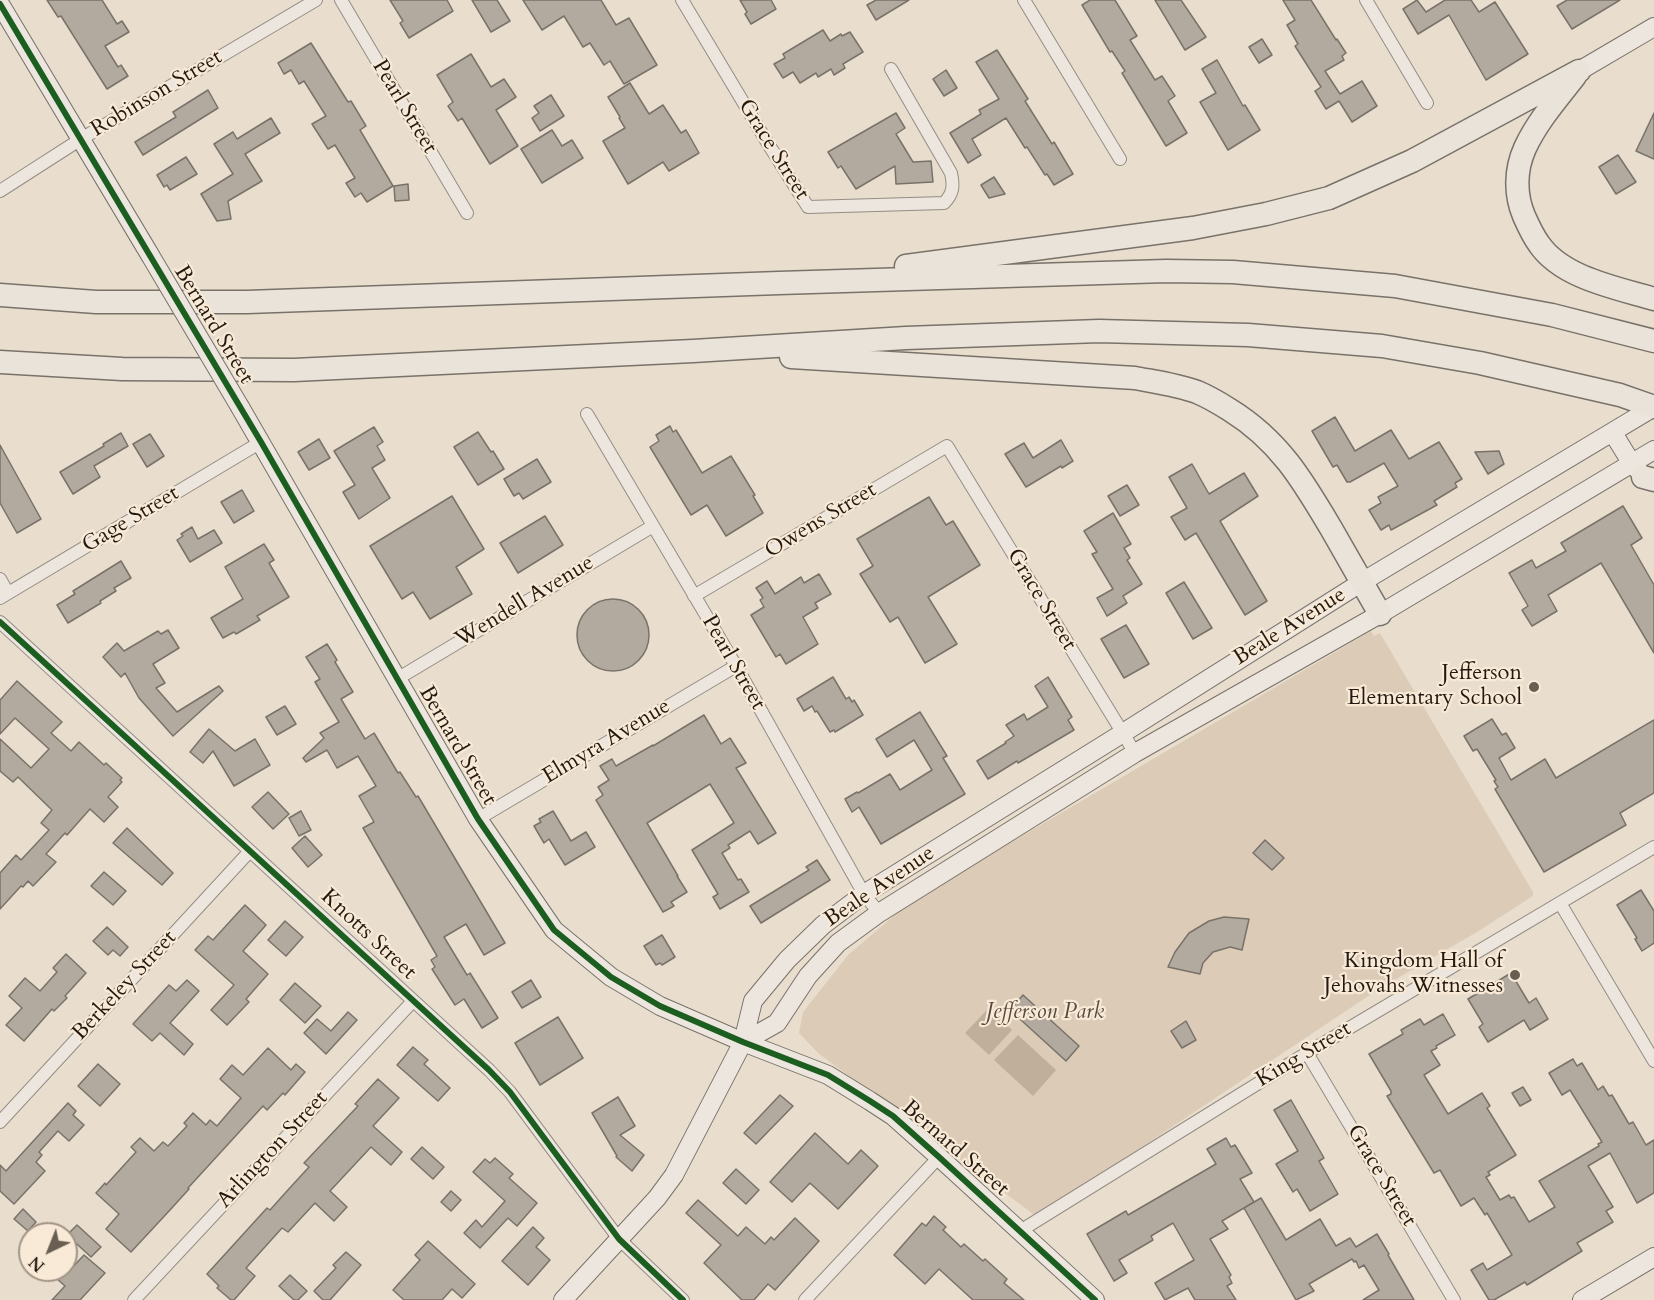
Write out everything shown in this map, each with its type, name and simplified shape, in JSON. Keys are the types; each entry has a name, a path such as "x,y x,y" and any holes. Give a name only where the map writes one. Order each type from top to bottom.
{"highway":[{"path":"778,282 1170,231 1266,214 1329,198 1412,161 1579,71"},
{"path":"1579,71 1538,124 1524,150 1517,176 1519,204 1540,246 1557,262 1584,278 1654,299"},
{"path":"0,295 96,302 247,302 778,282 1166,271 1233,272 1395,286 1552,315 1654,341"},
{"path":"0,362 122,369 294,370 693,351 906,338 1099,331 1248,335 1382,345 1480,363 1620,395 1649,410"},
{"path":"693,351 1135,378 1197,392 1244,419 1269,440 1288,461 1307,488 1380,614"}],"main road":[{"name":"Bernard Street","path":"0,4 261,442 478,819 554,930 630,990 660,1006 743,1042 828,1075 893,1116 1095,1300"},
{"path":"1579,71 1654,27"},
{"name":"Beale Avenue","path":"743,1042 753,1001 787,960 823,925 864,894 1362,582 1649,410"},
{"path":"1613,433 1646,479"},
{"name":"Beale Avenue","path":"743,1042 777,1023 808,976 838,943 879,912 1135,753 1380,614 1646,479 1654,450"},
{"path":"563,1300 657,1198 674,1175 743,1042"},
{"path":"1582,1300 1654,1257"}],"street":[{"name":"Robinson Street","path":"0,191 81,139 316,0"},
{"name":"Pearl Street","path":"340,0 467,213"},
{"name":"Grace Street","path":"682,0 808,207 944,203 950,197 954,185 951,173 891,69"},
{"path":"1024,0 1120,159"},
{"path":"1366,0 1427,103"},
{"name":"Pearl Street","path":"586,414 736,666 864,894 879,912"},
{"name":"Gage Street","path":"4,595 261,442"},
{"name":"Grace Street","path":"947,446 1135,753"},
{"name":"Owens Street","path":"694,596 947,446"},
{"name":"Wendell Avenue","path":"397,679 653,526"},
{"path":"0,579 4,595"},
{"name":"Knotts Street","path":"2,628 489,1070 510,1092 619,1239 683,1300"},
{"name":"Elmyra Avenue","path":"478,819 736,666"},
{"name":"King Street","path":"1020,1231 1307,1053 1654,847"},
{"name":"Berkeley Street","path":"0,1122 250,851"},
{"path":"1560,903 1654,1061"},
{"name":"Arlington Street","path":"134,1300 413,1000"},
{"name":"Grace Street","path":"1307,1053 1454,1300"},
{"path":"805,1300 939,1157"}],"green space":[{"name":"Jefferson Park","path":"1371,631 1374,636 1380,633 1533,892 1533,896 1477,932 1379,989 1037,1217 818,1053 799,1033 803,1012 848,955 911,901"}],"shaded area":[{"path":"989,1008 1012,1030 989,1055 965,1033"},
{"path":"1018,1035 1056,1070 1033,1096 994,1060"}],"building":[{"path":"47,0 102,0 117,24 122,21 129,32 105,46 118,67 121,65 128,76 107,89 61,16 58,17"},
{"path":"390,0 447,0 453,11 409,38 400,23 403,21"},
{"path":"472,0 497,0 510,21 491,32"},
{"path":"523,0 601,0 616,25 629,18 657,65 624,84 610,61 604,65 590,43 583,47 564,16 542,30"},
{"path":"740,0 771,0 776,9 751,24"},
{"path":"876,0 909,0 876,20 867,5"},
{"path":"1090,0 1115,0 1137,36 1130,40 1155,80 1162,76 1175,96 1168,101 1187,133 1166,146 1122,73 1125,71 1112,51 1110,52 1082,5"},
{"path":"1155,0 1181,0 1206,37 1185,50"},
{"path":"1283,0 1311,0 1346,53 1342,56 1344,60 1325,71 1340,94 1362,81 1377,106 1352,122 1339,101 1326,109 1315,91 1321,87 1295,46 1298,44 1287,25 1295,20"},
{"path":"1417,0 1426,12 1445,0 1471,0 1479,12 1495,2 1528,54 1486,80 1449,15 1418,34 1403,9"},
{"path":"1567,0 1620,0 1572,29 1557,6"},
{"path":"823,30 830,41 841,34 842,36 850,32 863,52 843,64 845,68 834,75 831,69 818,77 816,73 800,83 793,72 783,78 774,64 785,58 783,54"},
{"path":"1262,39 1272,55 1259,63 1249,47"},
{"path":"311,43 366,126 360,130 393,186 367,202 361,193 355,197 346,183 355,178 335,145 328,149 312,124 326,116 304,81 299,84 291,70 284,74 278,63"},
{"path":"997,50 1028,99 1025,101 1073,174 1054,185 1027,147 1025,148 1006,118 972,139 981,155 968,163 950,133 981,114 979,110 999,99 976,62"},
{"path":"471,54 491,87 504,79 516,97 496,110 518,146 490,164 462,118 458,121 448,106 453,102 437,75"},
{"path":"1217,60 1243,106 1245,105 1260,130 1228,150 1200,102 1216,93 1202,69"},
{"path":"946,70 957,88 944,96 933,79"},
{"path":"630,83 649,114 663,105 681,133 686,130 699,153 669,171 663,162 628,184 603,141 625,128 608,97"},
{"path":"208,90 218,108 143,155 135,142 176,117 173,112"},
{"path":"551,95 564,116 540,131 532,118 539,113 534,106"},
{"path":"896,113 905,128 896,134 913,162 931,161 933,182 896,184 895,166 856,189 841,166 838,168 828,152"},
{"path":"1654,113 1654,159 1636,151"},
{"path":"271,118 280,133 245,154 262,181 228,201 231,219 217,221 201,194 233,174 214,144 233,132 237,139"},
{"path":"552,130 562,146 572,140 583,158 542,183 521,149"},
{"path":"1618,155 1636,182 1616,194 1599,167"},
{"path":"186,157 197,174 170,190 167,185 164,187 157,175"},
{"path":"994,177 1005,194 989,198 981,185"},
{"path":"408,184 409,200 395,201 394,186"},
{"path":"1335,417 1355,451 1391,430 1409,459 1439,442 1462,479 1455,483 1457,487 1434,501 1437,505 1391,530 1389,525 1381,530 1369,510 1381,503 1378,497 1398,486 1384,463 1350,482 1347,482 1337,465 1333,467 1312,431"},
{"path":"670,426 673,432 676,430 702,473 731,456 755,495 753,496 763,513 726,536 707,505 691,515 650,447 659,441 656,435"},
{"path":"374,427 383,442 377,446 385,460 372,468 390,498 359,519 343,492 355,485 334,451"},
{"path":"478,432 504,469 478,485 454,447"},
{"path":"121,433 128,446 94,466 100,477 73,494 60,472"},
{"path":"150,434 164,456 147,467 133,444"},
{"path":"319,439 330,458 309,470 298,452"},
{"path":"1061,440 1073,461 1026,487 1005,454 1024,443 1033,458"},
{"path":"0,445 41,519 17,533 0,503"},
{"path":"1499,451 1504,464 1488,474 1475,452"},
{"path":"537,459 551,482 523,499 519,493 514,496 504,479"},
{"path":"1192,464 1209,494 1244,473 1258,496 1220,521 1267,601 1245,615 1196,533 1185,540 1171,517 1187,508 1169,477"},
{"path":"1127,485 1139,505 1120,516 1108,496"},
{"path":"242,490 254,511 234,523 221,502"},
{"path":"452,496 484,549 456,567 472,594 430,619 413,592 402,599 370,546"},
{"path":"929,497 946,525 953,521 980,565 928,597 957,644 925,663 898,617 890,622 860,574 873,566 857,539"},
{"path":"1623,506 1642,538 1631,545 1654,585 1654,653 1601,563 1548,595 1557,611 1532,626 1522,610 1528,606 1509,573 1532,560 1536,568 1566,551 1561,543"},
{"path":"1113,513 1131,544 1124,548 1130,558 1127,560 1142,584 1123,596 1127,603 1107,616 1097,598 1113,589 1092,554 1097,552 1084,531"},
{"path":"545,516 563,545 518,573 500,543"},
{"path":"192,527 198,539 214,530 222,543 190,562 177,540 183,536 181,534"},
{"path":"264,544 274,560 269,563 289,597 257,616 260,620 236,634 234,632 223,638 211,618 243,599 225,567"},
{"path":"121,561 131,578 114,588 116,591 100,601 101,603 68,623 57,605 75,594 73,591"},
{"path":"819,574 831,594 815,603 818,608 803,617 818,644 786,664 780,654 776,657 751,615 764,607 760,600 763,598 756,588 767,581 775,594 801,577 804,583"},
{"path":"1184,582 1212,628 1193,639 1166,593"},
{"path":"613,599 633,605 643,615 649,635 643,655 633,665 613,671 593,665 583,655 577,635 583,615 593,605"},
{"path":"1126,625 1149,664 1124,678 1101,639"},
{"path":"168,630 179,648 153,664 165,683 156,688 177,712 219,686 223,691 173,736 139,698 125,673 121,677 103,657 117,643 124,651 158,631 161,634"},
{"path":"327,644 353,692 341,699 365,739 374,733 398,773 400,772 416,797 418,796 505,943 484,955 466,924 444,937 467,975 470,973 498,1018 482,1028 464,999 455,1005 432,969 435,967 431,960 437,956 363,828 374,822 359,796 376,786 358,756 337,768 327,750 306,762 303,758 324,738 320,733 339,722 315,682 320,679 306,657"},
{"path":"833,677 846,699 849,697 852,702 854,700 863,715 835,732 834,730 830,732 812,706 804,711 797,699"},
{"path":"1048,677 1072,717 1068,720 1074,730 988,779 977,761 1014,736 1006,725 1024,714 1027,720 1048,707 1035,686"},
{"path":"17,681 62,722 51,733 71,751 79,742 104,765 106,763 122,778 120,780 122,782 108,797 118,807 104,822 90,809 46,854 56,862 33,886 28,881 23,887 21,886 0,909 0,873 16,855 21,860 49,830 41,823 52,810 18,777 13,782 0,771 0,739 31,768 49,749 15,718 0,734 0,700"},
{"path":"285,706 296,724 277,735 266,717"},
{"path":"920,712 947,756 943,758 965,794 881,844 859,807 852,812 845,799 890,774 900,790 932,770 914,740 887,757 876,739"},
{"path":"704,715 721,744 730,738 746,763 736,768 776,833 758,844 750,831 728,845 730,848 722,853 738,880 741,879 749,892 720,909 713,897 718,894 692,850 734,823 710,784 647,823 687,892 671,902 674,906 663,912 596,800 603,795 598,787 609,780 600,766 612,759 616,766"},
{"path":"1492,719 1502,735 1506,733 1515,748 1499,758 1511,780 1545,759 1556,778 1654,720 1654,793 1620,813 1626,825 1544,872 1495,789 1498,787 1494,781 1496,780 1477,749 1473,751 1464,736"},
{"path":"209,729 235,751 255,739 270,765 234,786 213,751 203,763 190,752"},
{"path":"268,792 289,814 273,829 252,807"},
{"path":"301,811 311,830 299,836 289,818"},
{"path":"553,811 571,841 586,832 595,847 565,865 549,839 544,843 534,826 541,822 539,819"},
{"path":"127,828 173,873 162,885 113,843"},
{"path":"305,836 322,855 308,867 292,848"},
{"path":"1265,840 1284,858 1272,870 1253,853"},
{"path":"817,860 830,880 761,923 750,906 809,870 806,867"},
{"path":"104,872 126,891 113,905 91,886"},
{"path":"1641,890 1654,911 1654,943 1642,951 1635,939 1637,938 1617,905"},
{"path":"245,905 266,925 243,951 268,974 246,999 249,1002 227,1025 211,1010 234,985 195,950 208,936 213,940"},
{"path":"1224,917 1249,919 1242,950 1230,947 1213,952 1203,963 1200,974 1168,967 1175,952 1189,933 1209,921"},
{"path":"285,921 303,937 286,956 268,940"},
{"path":"107,927 128,947 120,956 113,950 108,955 93,941"},
{"path":"662,935 675,957 662,965 660,963 656,965 644,946"},
{"path":"66,954 86,973 65,996 67,998 54,1011 52,1009 24,1041 6,1025 22,1008 9,996 25,978 40,991 57,972 53,968"},
{"path":"1511,973 1529,1003 1536,998 1548,1019 1530,1030 1524,1020 1488,1042 1479,1027 1483,1024 1468,999"},
{"path":"187,980 199,991 170,1023 193,1044 184,1055 160,1033 152,1041 133,1024 169,985 176,991"},
{"path":"531,980 541,997 522,1008 512,992"},
{"path":"295,983 321,1006 305,1023 280,1000"},
{"path":"1023,995 1079,1046 1066,1061 1010,1010"},
{"path":"348,1012 357,1020 326,1054 304,1033 317,1019 331,1031"},
{"path":"1443,1014 1455,1035 1431,1051 1440,1065 1424,1075 1448,1114 1482,1093 1490,1106 1487,1108 1516,1155 1488,1172 1490,1175 1486,1177 1500,1200 1509,1195 1511,1198 1514,1197 1529,1222 1555,1207 1539,1181 1599,1146 1598,1144 1602,1142 1570,1090 1562,1095 1549,1073 1573,1059 1577,1066 1582,1063 1598,1090 1603,1086 1609,1096 1612,1095 1629,1124 1633,1122 1646,1145 1654,1140 1654,1193 1637,1203 1610,1153 1588,1166 1613,1207 1606,1211 1613,1222 1577,1243 1582,1251 1527,1285 1525,1282 1494,1300 1489,1300 1471,1270 1483,1263 1487,1270 1512,1255 1487,1213 1485,1215 1474,1198 1461,1206 1440,1170 1434,1173 1387,1096 1391,1094 1391,1091 1369,1054 1403,1034 1401,1030 1420,1019 1424,1025"},
{"path":"558,1017 583,1058 540,1085 515,1043"},
{"path":"1186,1021 1196,1040 1182,1048 1171,1031"},
{"path":"413,1047 428,1060 424,1064 450,1088 438,1101 397,1065"},
{"path":"268,1048 291,1070 296,1064 305,1072 285,1095 283,1093 267,1110 263,1106 131,1252 106,1229 119,1214 96,1193 136,1152 131,1147 140,1138 154,1151 163,1142 168,1146 187,1126 184,1123 193,1113 206,1125 210,1120 217,1126 241,1098 220,1079 232,1065 243,1075"},
{"path":"98,1064 120,1084 100,1106 78,1086"},
{"path":"378,1079 399,1098 373,1126 402,1152 391,1165 371,1147 330,1191 347,1207 334,1221 315,1203 288,1232 282,1228 246,1268 255,1276 234,1300 231,1300 217,1288 219,1286 207,1274 267,1208 270,1210 309,1167 304,1163 358,1106 355,1104"},
{"path":"1523,1087 1531,1100 1520,1106 1512,1093"},
{"path":"780,1095 793,1106 756,1144 744,1133"},
{"path":"618,1097 635,1126 620,1135 644,1155 632,1171 616,1157 592,1113"},
{"path":"1291,1100 1324,1158 1319,1161 1338,1194 1310,1211 1297,1189 1293,1192 1276,1164 1298,1151 1274,1110"},
{"path":"68,1103 76,1111 73,1115 84,1125 69,1141 58,1131 39,1152 42,1155 36,1162 45,1171 14,1204 0,1191 0,1165 6,1171"},
{"path":"815,1133 848,1164 861,1150 878,1166 838,1209 810,1183 792,1202 770,1182"},
{"path":"1226,1138 1231,1147 1235,1145 1252,1173 1240,1179 1254,1202 1222,1221 1228,1229 1210,1239 1231,1275 1229,1277 1232,1283 1227,1286 1236,1300 1195,1300 1188,1288 1165,1300 1155,1283 1194,1260 1173,1223 1151,1236 1153,1240 1119,1260 1127,1273 1114,1281 1087,1234 1126,1211 1128,1215 1216,1164 1207,1149"},
{"path":"422,1147 444,1167 433,1179 411,1159"},
{"path":"495,1158 513,1174 509,1178 537,1203 517,1226 508,1218 480,1248 464,1233 476,1220 482,1227 505,1201 473,1172 485,1159 490,1163"},
{"path":"736,1169 759,1190 746,1204 723,1183"},
{"path":"451,1191 461,1200 451,1211 441,1202"},
{"path":"1261,1198 1286,1240 1320,1219 1336,1246 1350,1238 1356,1247 1377,1234 1414,1300 1363,1300 1379,1290 1364,1265 1359,1268 1356,1261 1352,1259 1309,1284 1314,1291 1296,1300 1244,1208"},
{"path":"698,1200 738,1236 746,1227 765,1244 771,1237 774,1240 795,1218 819,1241 775,1290 768,1284 754,1300 742,1300 704,1263 721,1245 686,1213"},
{"path":"23,1209 36,1222 18,1222 14,1219"},
{"path":"934,1216 946,1227 943,1230 961,1247 964,1244 983,1261 985,1259 1007,1279 1004,1283 1024,1300 973,1300 939,1269 925,1284 894,1255 922,1223 926,1226"},
{"path":"78,1226 101,1247 91,1257 78,1245"},
{"path":"533,1227 544,1238 536,1247 550,1260 528,1285 502,1261"},
{"path":"428,1241 475,1284 462,1298 452,1289 442,1300 404,1300 393,1290 420,1260 415,1255"},
{"path":"346,1252 361,1265 330,1300 323,1300 314,1291 336,1268 333,1265"},
{"path":"84,1255 105,1273 80,1300 52,1300 65,1286 60,1282 78,1282 78,1261"},
{"path":"290,1275 307,1291 298,1300 294,1300 279,1286"}],"cycle path":[{"path":"0,4 261,442 478,819 554,930 611,977 660,1006 828,1075 893,1116 1095,1300"},
{"path":"0,622 489,1070 510,1092 619,1239 683,1300"}],"place":[{"name":"Jefferson Elementary School","path":"1534,687"},
{"name":"Kingdom Hall of Jehovahs Witnesses","path":"1515,975"}]}
